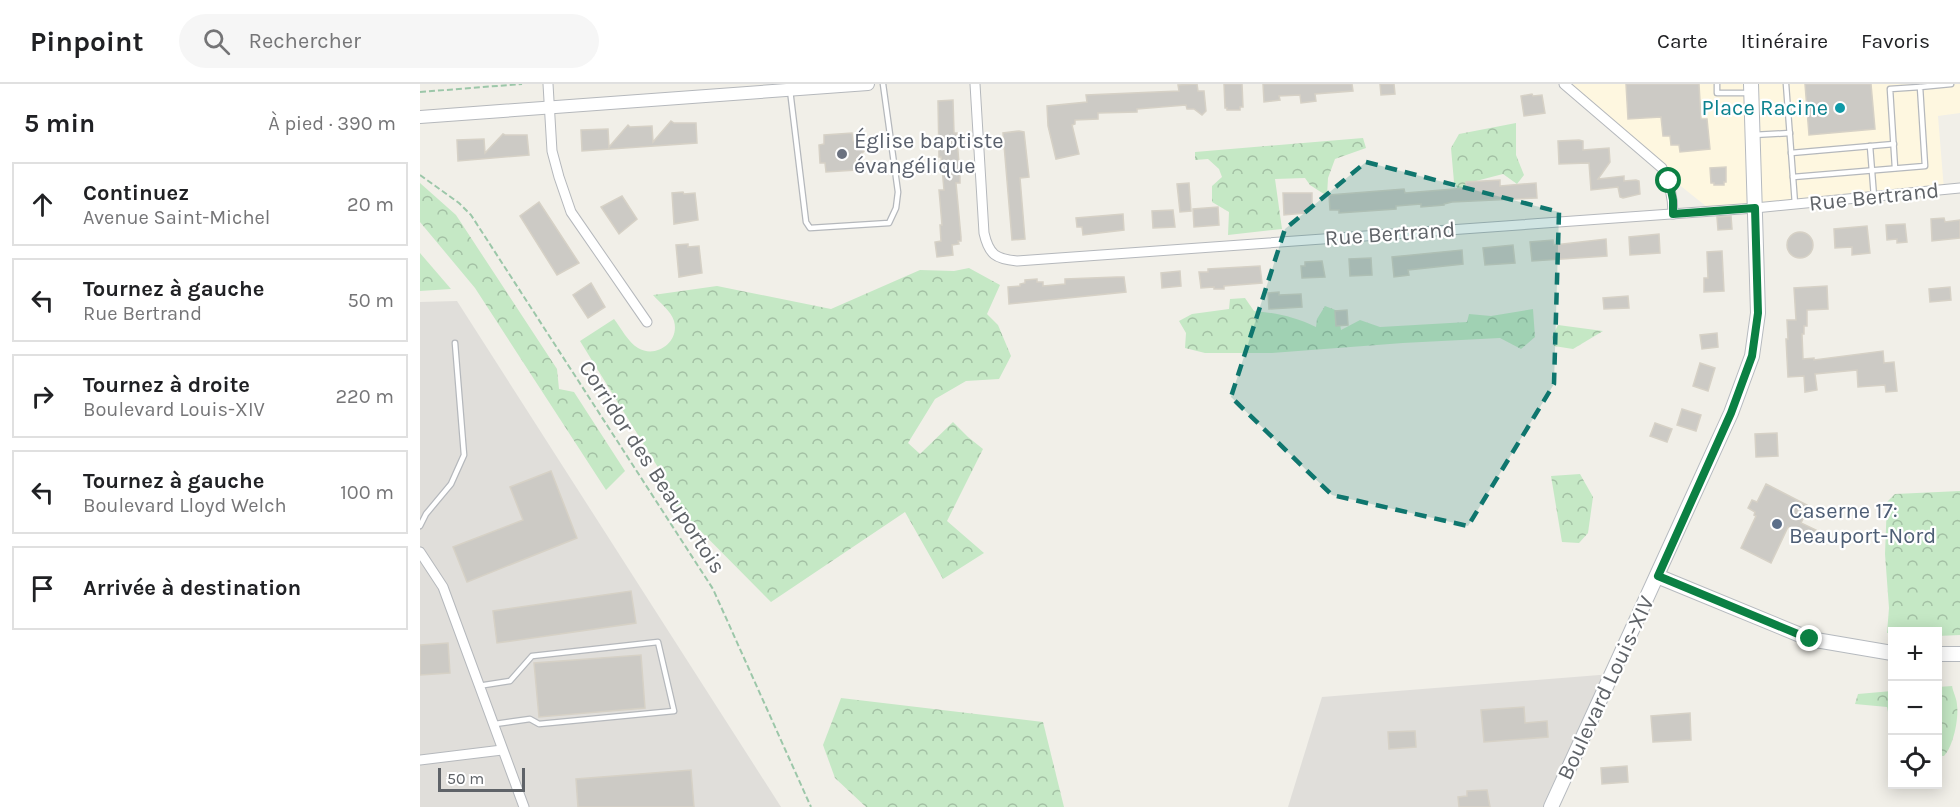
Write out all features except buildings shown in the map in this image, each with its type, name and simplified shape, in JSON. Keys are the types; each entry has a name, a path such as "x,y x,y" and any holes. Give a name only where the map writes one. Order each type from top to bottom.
{"main road":[{"name":"Boulevard Louis-XIV","path":"1551,807 1731,413 1752,356 1758,313 1751,88"},
{"path":"1658,576 1810,639 1888,651"},
{"path":"1942,654 1960,654"}],"street":[{"path":"548,84 552,151 571,212 647,321"},
{"path":"420,117 868,84"},
{"name":"Rue Bertrand","path":"975,84 984,233 987,247 995,256 1005,260 1017,261 1755,208 1960,188"},
{"path":"1567,85 1662,168 1669,181 1673,214"},
{"path":"420,552 443,587 524,807"},
{"path":"420,760 502,750"}],"lane":[{"path":"790,90 806,222 810,228 877,224 889,223 897,208 898,192 883,84"},
{"path":"1717,84 1717,93 1751,88"},
{"path":"1786,84 1795,204"},
{"path":"1895,168 1890,90 1951,84"},
{"path":"1793,177 1925,166 1920,87"},
{"path":"1752,135 1790,133"},
{"path":"1791,153 1894,144"},
{"path":"1870,146 1874,197"},
{"path":"420,526 426,514 451,484 464,455 455,343"},
{"path":"478,686 510,681 532,656 658,642 674,711 539,724 530,719 492,725"}],"path":[{"path":"420,92 522,84"},
{"name":"Corridor des Beauportois","path":"420,175 459,203 471,215 713,589 811,807"}],"highlighted area":[{"path":"1366,162 1559,212 1554,384 1468,526 1332,495 1231,397 1285,229"}],"shaded area":[{"path":"1560,84 1960,84 1960,113 1938,116 1944,190 1712,211 1612,131"},
{"path":"457,301 781,807 420,807 420,302"},
{"path":"1612,674 1551,807 1288,807 1322,697"}],"green space":[{"path":"1516,123 1516,155 1524,175 1517,184 1503,174 1476,181 1463,199 1454,182 1451,148 1459,134"},
{"path":"1363,138 1366,148 1335,159 1328,178 1327,196 1310,185 1305,178 1275,179 1282,229 1228,235 1229,212 1212,202 1212,186 1222,177 1219,169 1208,159 1195,160 1195,152"},
{"path":"420,183 456,215 557,369 559,389 574,392 625,471 606,490 475,288 420,222"},
{"path":"420,253 451,289 420,291"},
{"path":"969,268 1000,285 987,314 998,325 1011,356 999,379 966,381 935,399 908,443 920,454 953,422 983,449 947,521 984,553 943,579 905,512 771,602 660,490 659,469 580,341 614,319 628,339 638,348 645,351 659,350 670,342 675,329 673,317 653,295 717,286 831,309 920,270 954,271"},
{"path":"1245,298 1254,311 1286,316 1316,327 1317,319 1325,306 1338,311 1341,330 1360,320 1380,327 1467,322 1469,314 1491,316 1533,309 1535,337 1521,349 1500,338 1272,353 1205,353 1185,348 1186,333 1179,321 1192,314 1229,309 1230,299"},
{"path":"1558,325 1603,331 1573,349 1554,346 1552,337"},
{"path":"1580,474 1593,497 1588,533 1579,543 1562,542 1551,476"},
{"path":"1960,491 1960,635 1942,636 1942,627 1888,627 1887,633 1889,608 1885,554 1887,502 1895,494"},
{"path":"1952,686 1957,703 1953,740 1944,756 1942,756 1942,687"},
{"path":"1888,691 1888,712 1887,707 1855,704 1858,694"},
{"path":"841,698 1043,722 1064,807 866,807 835,778 823,745"}],"place":[{"name":"Place Racine","path":"1840,108"},
{"name":"Église baptiste évangélique","path":"842,154"},
{"name":"Caserne 17: Beauport-Nord","path":"1777,524"}],"route":[{"path":"1669,181 1673,214 1755,208 1758,313 1752,356 1731,413 1658,576 1810,639"}]}
